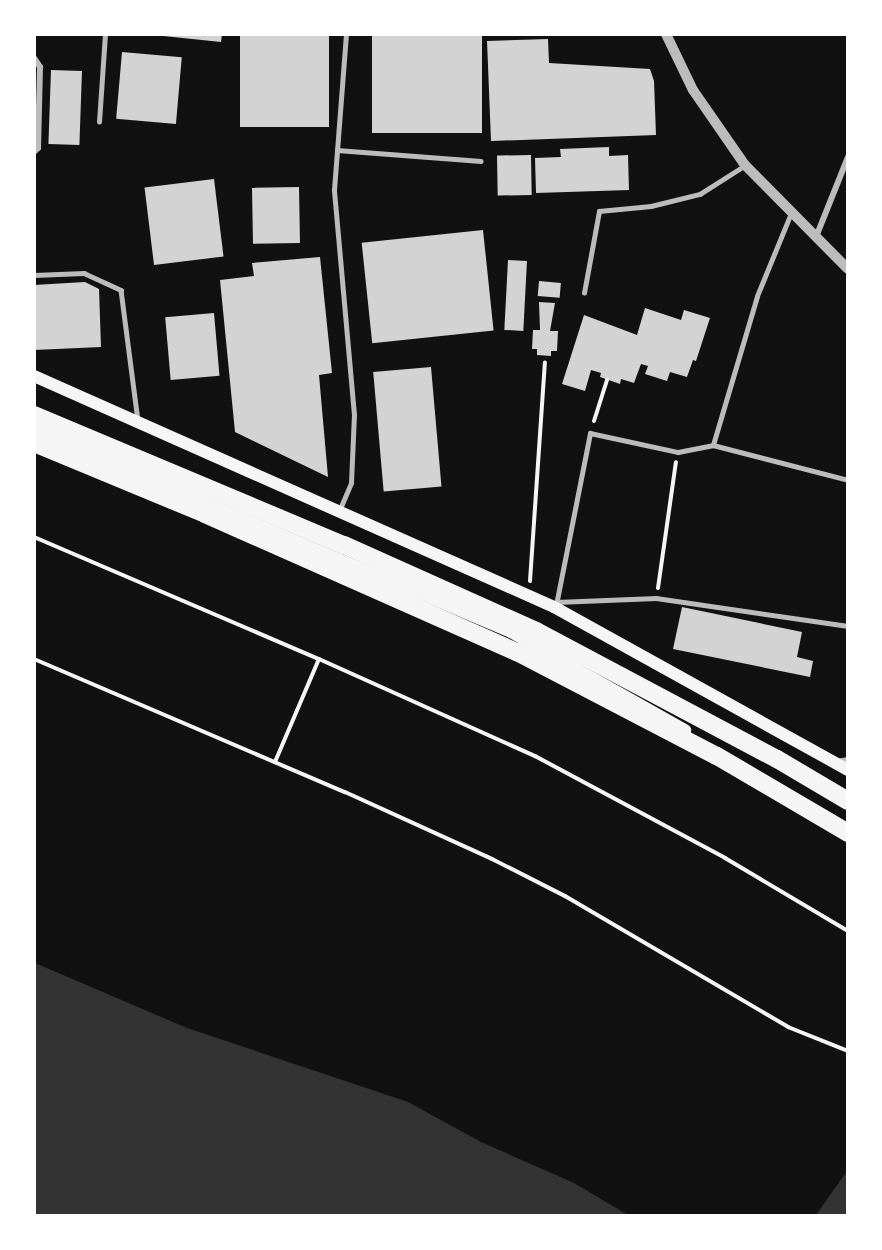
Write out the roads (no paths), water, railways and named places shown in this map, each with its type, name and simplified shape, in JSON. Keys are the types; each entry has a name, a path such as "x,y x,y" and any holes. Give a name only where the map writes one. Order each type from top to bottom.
{"highway":[{"path":"34,415 344,545 537,631 777,759 848,801"},
{"path":"34,443 216,519 516,652 717,756 848,833"}],"main road":[{"path":"34,376 529,596 556,604 848,770"},
{"path":"34,430 511,632 848,823"}],"street":[{"path":"666,34 693,90 746,165 848,269"},
{"path":"34,58 40,67 38,148 34,152"},
{"path":"816,238 848,157"}],"lane":[{"path":"99,122 105,34"},
{"path":"339,512 351,483 354,415 334,190 346,34"},
{"path":"337,150 481,161"},
{"path":"584,293 599,211 651,206 700,194 746,165"},
{"path":"713,445 758,296 791,213"},
{"path":"34,275 84,273 121,290 138,421"},
{"path":"848,480 713,445 678,452 590,433 556,604 656,598 848,626"},
{"path":"834,761 848,759"}]}
